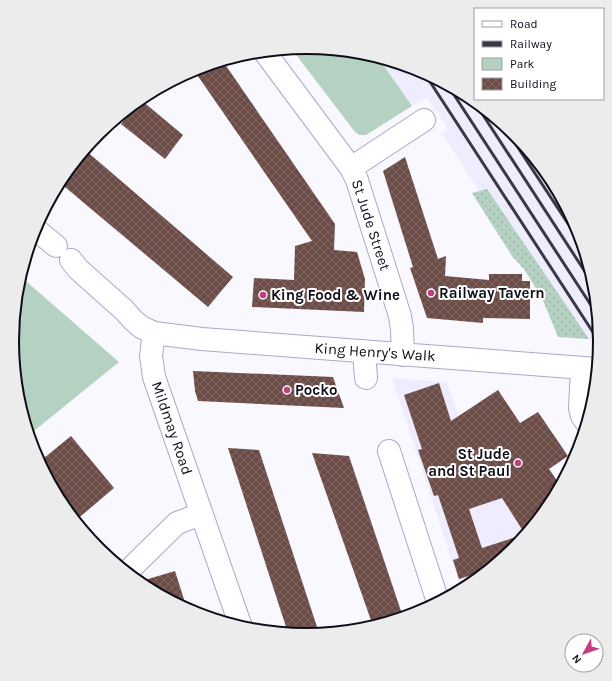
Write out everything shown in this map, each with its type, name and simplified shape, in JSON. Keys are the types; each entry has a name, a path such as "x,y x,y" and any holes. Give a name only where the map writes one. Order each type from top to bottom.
{"street":[{"name":"St Jude Street","path":"268,56 351,168 357,180 371,220 400,316 403,355"},
{"path":"351,168 424,120"},
{"path":"40,233 64,253 78,269 124,310 133,320 141,327 154,333"},
{"name":"King Henry's Walk","path":"154,333 202,339 590,368"},
{"name":"Mildmay Road","path":"154,333 151,356 154,377 238,619"},
{"path":"364,351 366,378"},
{"path":"583,417 580,408 590,368"},
{"path":"389,451 436,596"},
{"path":"131,568 177,523 201,514"}],"shaded area":[{"path":"382,64 416,75 450,92 465,102 495,125 522,151 534,166 555,197 578,248 591,303 593,345 589,339 573,338 442,133 448,129 427,97 412,106"},
{"path":"392,378 447,382 462,427 460,435 523,529 481,568 459,583"}],"green space":[{"path":"296,54 325,54 343,56 382,64 412,106 366,135 359,135 355,132"},
{"path":"487,189 589,339 558,337 542,298 524,269 512,256 472,193"},
{"path":"26,281 119,362 34,431 21,378 19,340 21,303"}],"building":[{"path":"226,65 335,224 334,250 357,252 365,279 364,312 252,307 254,278 294,280 295,246 312,241 197,75"},
{"path":"145,103 183,135 165,159 121,124 128,116"},
{"path":"89,153 233,277 208,307 64,186"},
{"path":"405,157 438,259 446,256 445,276 489,280 489,274 522,274 522,281 530,281 530,319 483,318 483,323 427,318 410,268 413,267 383,171"},
{"path":"193,371 333,377 344,408 198,401 195,391"},
{"path":"439,383 451,421 498,390 520,423 538,412 568,456 549,469 557,480 545,500 522,530 502,498 469,509 482,548 515,537 481,568 470,576 459,579 453,560 459,558 438,495 434,496 418,450 422,449 404,395"},
{"path":"71,436 114,488 80,517 57,484 45,458"},
{"path":"228,448 259,450 317,627 286,627"},
{"path":"312,453 349,456 401,611 371,620"},
{"path":"175,571 184,601 162,589 147,579"}],"railway":[{"path":"430,82 593,332"},
{"path":"454,95 591,305"},
{"path":"483,114 584,270"},
{"path":"517,146 566,221"}],"place":[{"name":"Railway Tavern","path":"431,293"},
{"name":"King Food & Wine","path":"263,295"},
{"name":"Pocko","path":"287,390"},
{"name":"St Jude and St Paul","path":"518,463"}]}
